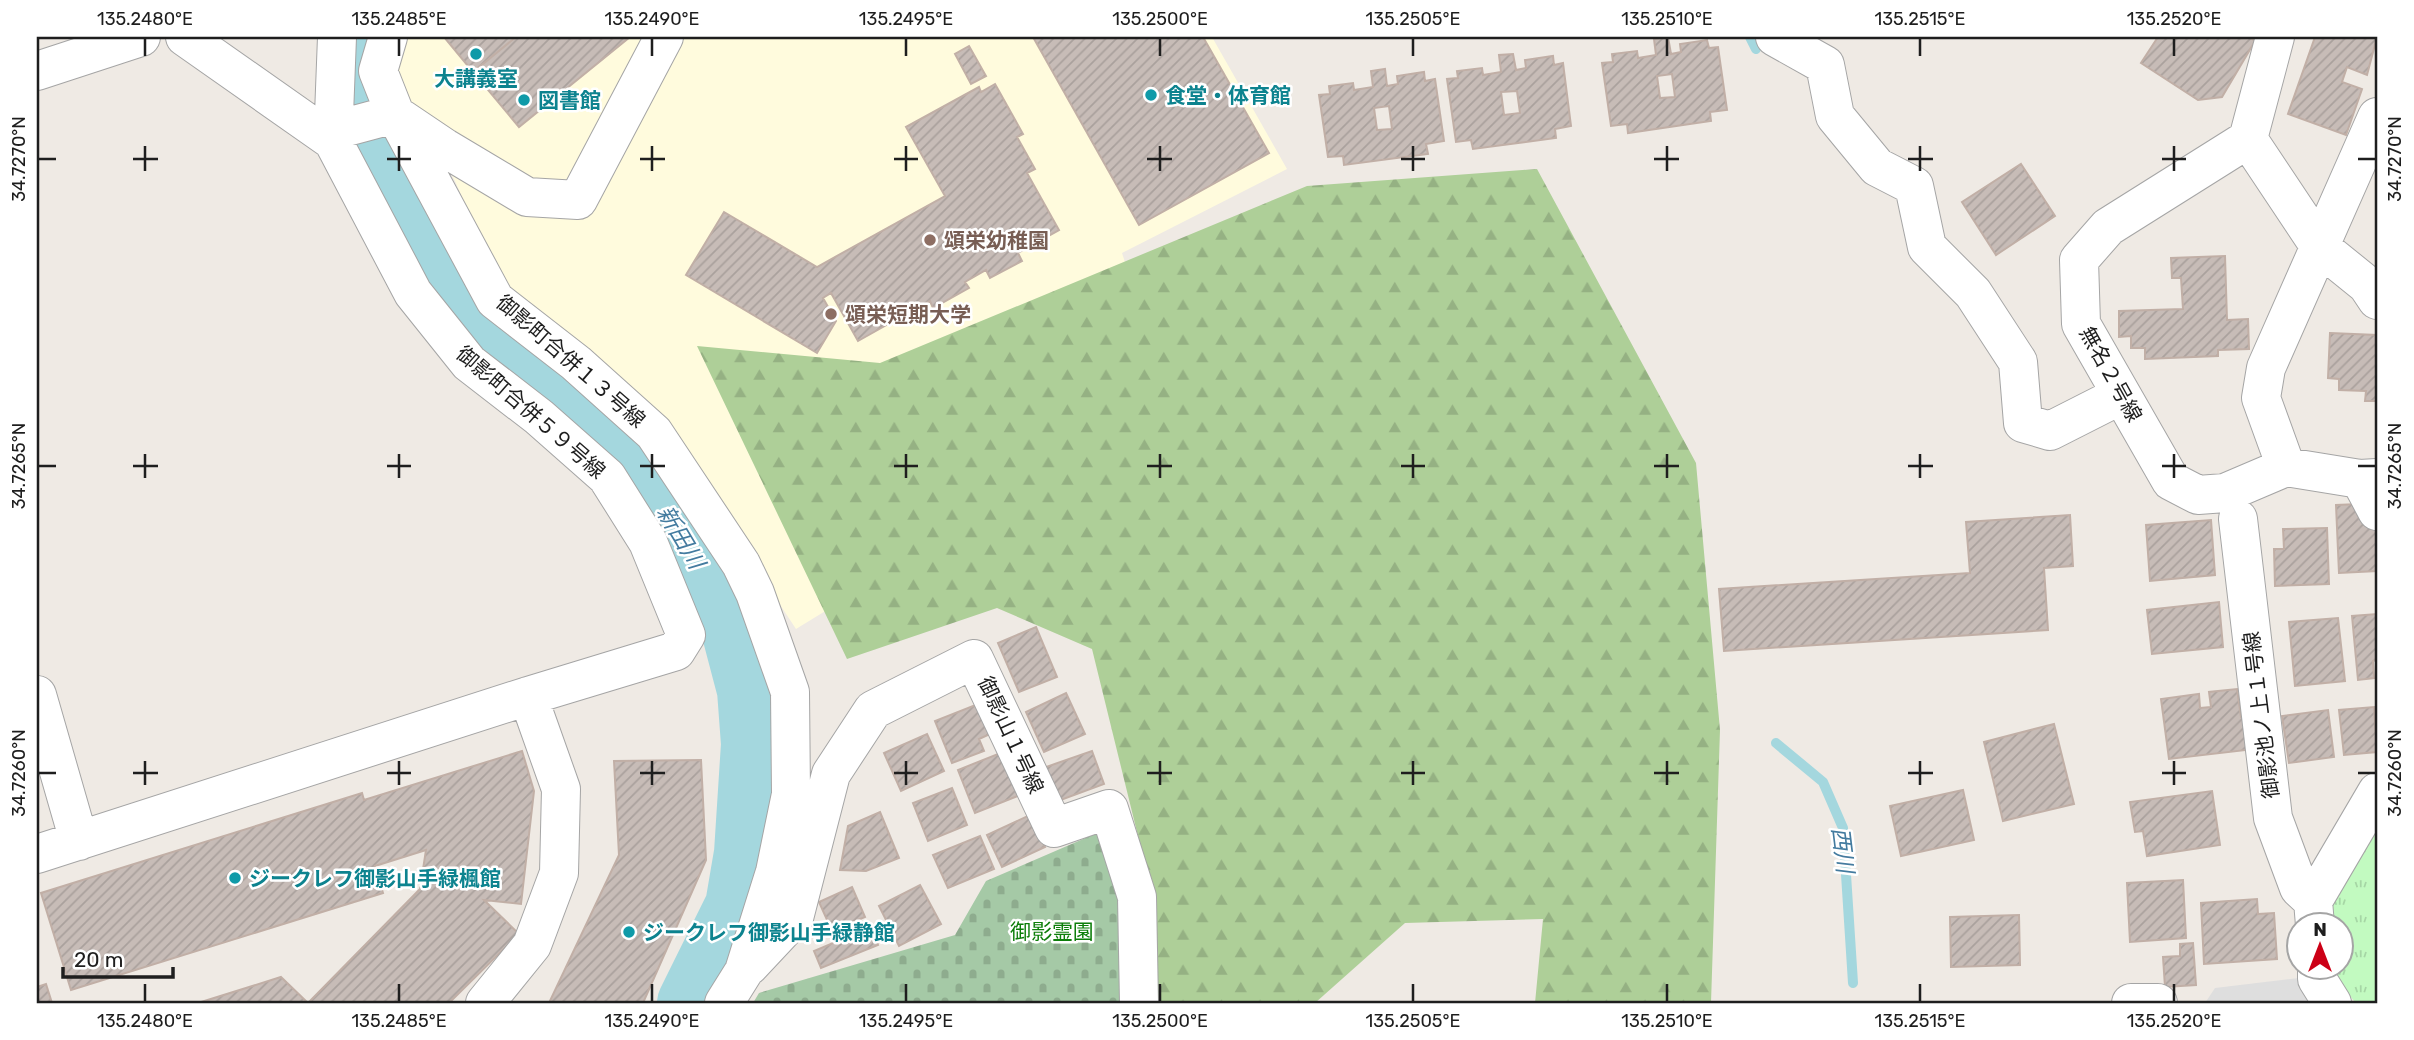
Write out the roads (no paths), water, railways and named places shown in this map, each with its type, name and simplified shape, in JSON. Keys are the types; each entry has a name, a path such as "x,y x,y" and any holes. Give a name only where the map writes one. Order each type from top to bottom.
{"street":[{"path":"37,71 141,37"},
{"path":"185,37 338,135"},
{"path":"337,37 338,135"},
{"name":"御影町合併１３号線","path":"388,37 378,71 393,115 495,300 576,363 654,433 741,564 755,593 790,692 791,794 775,872 744,971 724,1003"},
{"path":"338,135 393,115 527,197 578,200 664,37"},
{"path":"1776,37 1825,65 1835,116 1877,167 1914,186 1927,247 1973,293 2018,362 2023,423 2050,431 2121,395"},
{"path":"2275,37 2248,139 2320,247 2367,285 2377,300"},
{"path":"2371,489 2287,467 2261,398 2266,368 2377,117"},
{"name":"御影町合併５９号線","path":"338,135 413,293 469,363 539,417 607,478 648,542 686,635 676,651 528,696"},
{"name":"無名２号線","path":"2248,139 2108,227 2079,260 2081,324 2171,481 2198,495 2225,494 2287,467"},
{"name":"御影池ノ上１号線","path":"2238,519 2273,818 2299,888 2313,911"},
{"name":"御影山１号線","path":"744,971 794,918 831,774 873,710 974,659 1054,828 1109,808 1137,897 1139,1003"},
{"path":"37,695 79,841"},
{"path":"37,854 528,696 561,789 559,873 532,945 485,1003"},
{"path":"2315,911 2377,792"},
{"path":"2318,981 2332,1003"},
{"path":"2131,1003 2158,1003"}],"waterway":[{"name":"新田川","path":"355,37 353,81 381,163 428,276 462,319 607,427 680,530 735,633 750,690 754,744 747,853 738,906 690,1003"},
{"name":"西川","path":"1750,37 1756,49"},
{"name":"西川","path":"1776,743 1823,782 1843,828 1853,983"}],"place":[{"name":"大講義室","path":"476,54"},
{"name":"食堂・体育館","path":"1151,95"},
{"name":"図書館","path":"524,100"},
{"name":"頌栄幼稚園","path":"930,240"},
{"name":"頌栄短期大学","path":"831,314"},
{"name":"ジークレフ御影山手緑楓館","path":"235,878"},
{"name":"ジークレフ御影山手緑静館","path":"629,932"}],"park label":[{"name":"御影霊園","path":"1052,931"}]}
